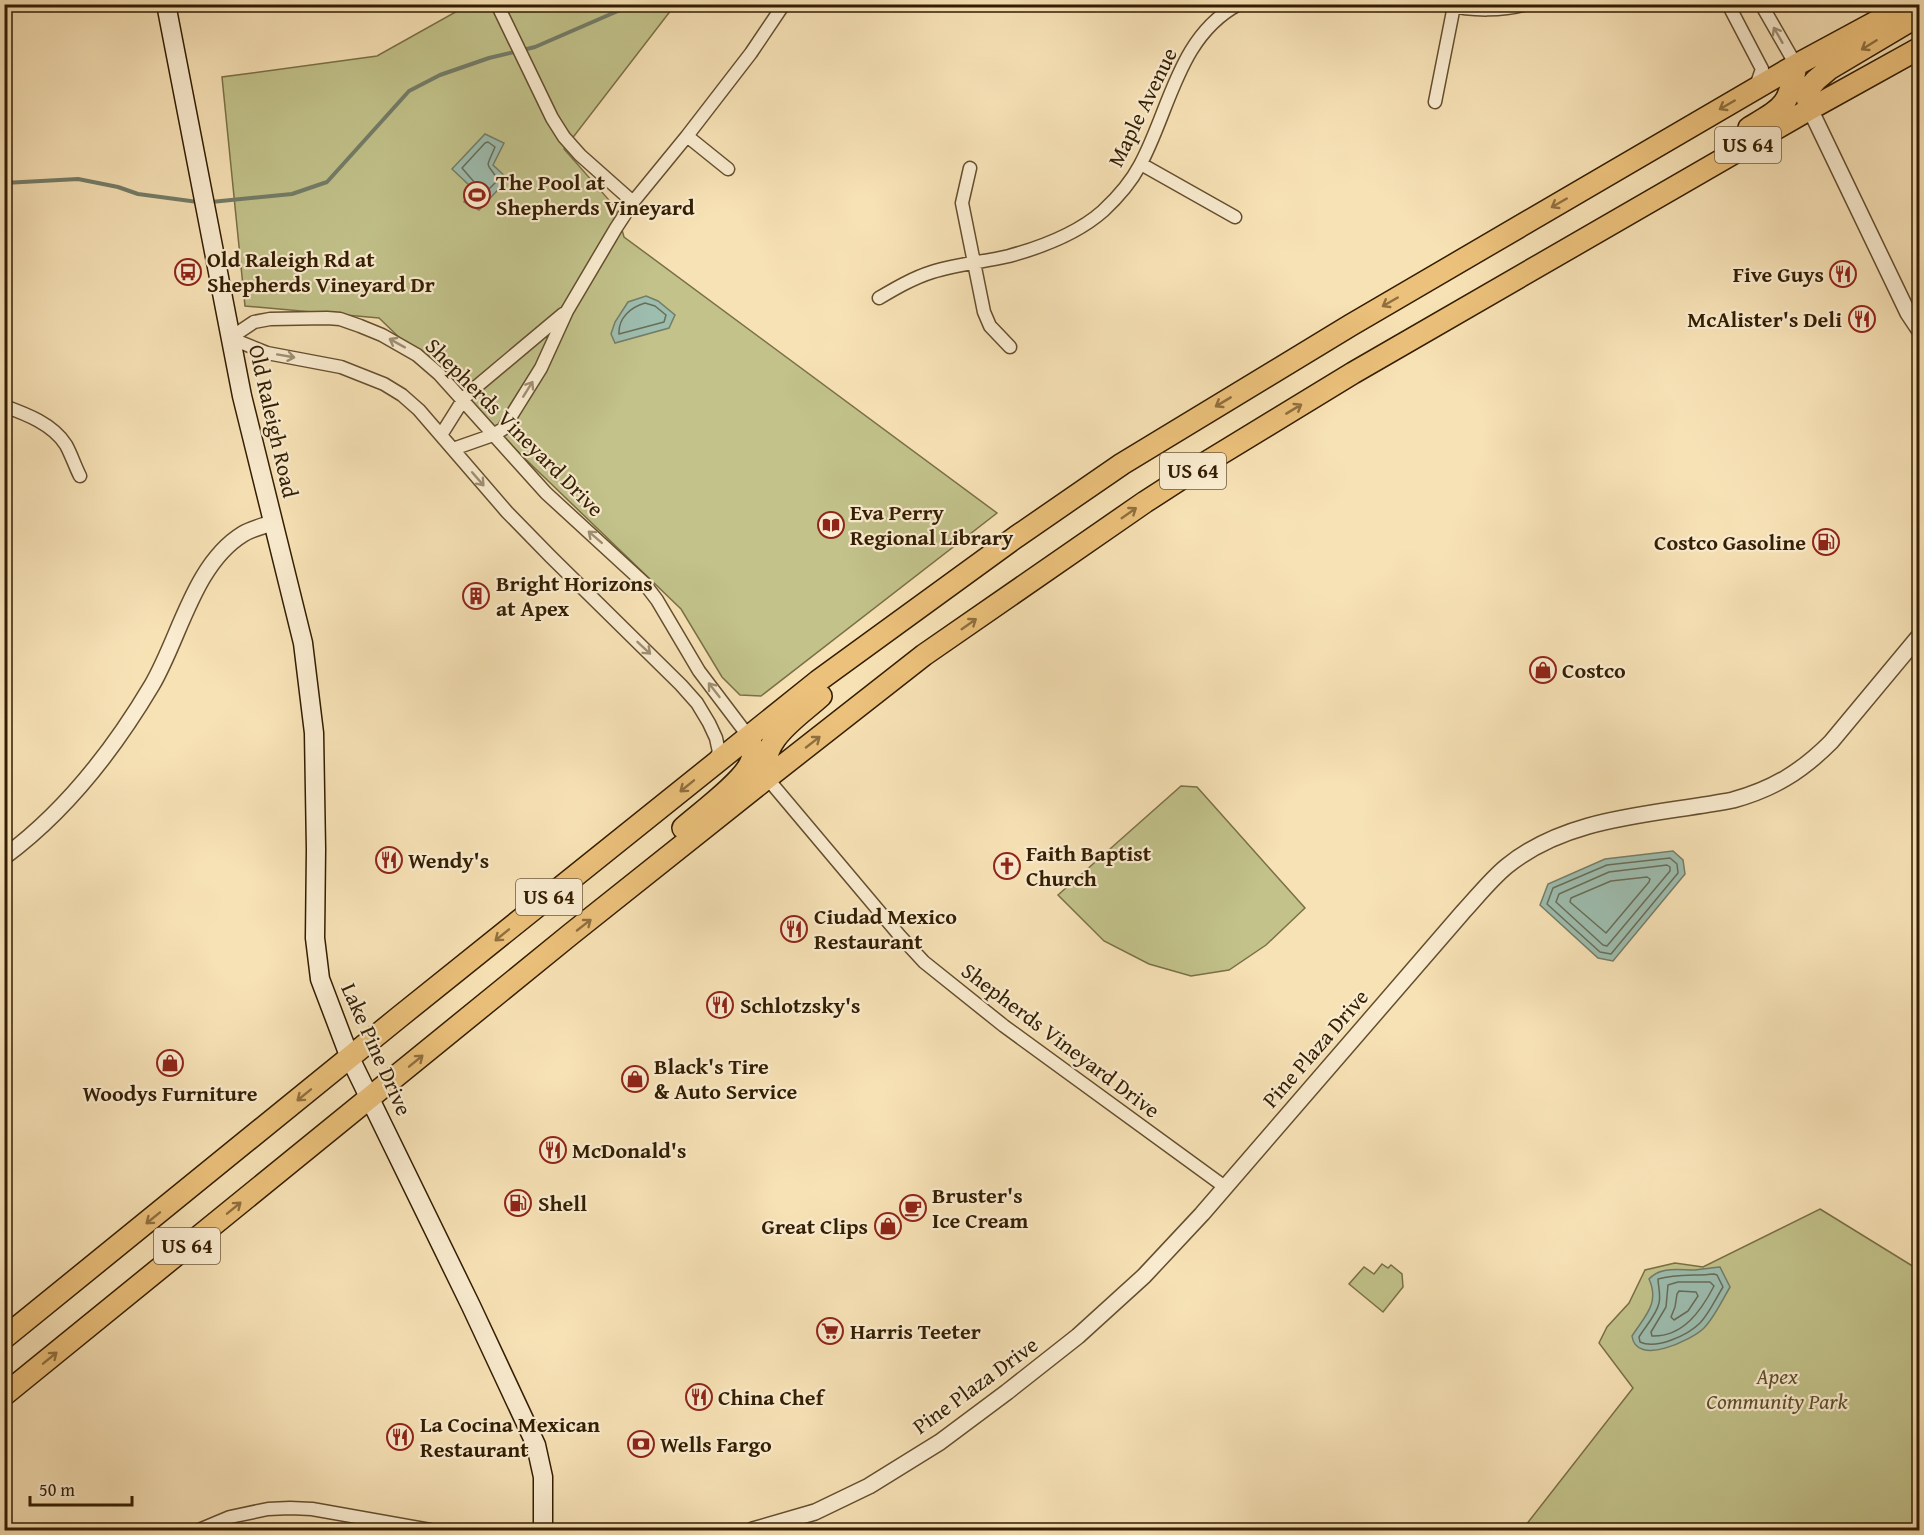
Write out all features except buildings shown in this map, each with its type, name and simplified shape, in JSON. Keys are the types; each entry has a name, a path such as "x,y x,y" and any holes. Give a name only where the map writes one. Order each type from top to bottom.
{"highway":[{"name":"US 64","path":"4,1338 818,681 1016,537 1122,464 1351,325 1796,65 1909,4"},
{"path":"1810,109 1807,98 1809,88 1816,80 1829,69 1920,15"},
{"name":"US 64","path":"4,1395 767,778 924,655 1145,502 1353,373 1920,48"},
{"path":"1576,245 1628,204 1779,110 1789,96 1796,65"},
{"path":"767,778 765,757 772,742 921,608"},
{"path":"635,885 643,864 738,780 751,763 753,748 749,737"}],"main road":[{"name":"Old Raleigh Road","path":"166,4 230,338 273,523"},
{"name":"Lake Pine Drive","path":"273,523 303,643 314,733 317,968 350,1058 536,1445 543,1476 543,1530"}],"street":[{"path":"496,4 552,118 564,137 580,155 633,202"},
{"path":"453,449 493,435 502,429 541,368 567,311 600,253 633,202 751,53 784,4"},
{"name":"Maple Avenue","path":"879,298 897,287 933,272 1007,256 1063,237 1101,213 1117,198 1141,164 1174,83 1196,44 1223,8 1239,4"},
{"path":"1435,102 1450,5 1494,9 1515,8 1527,4"},
{"path":"1728,4 1762,69 1761,76 1753,90"},
{"path":"1761,4 1796,65"},
{"path":"1810,109 1920,331"},
{"path":"687,136 728,169"},
{"path":"1141,164 1235,217"},
{"path":"970,168 962,203 984,312 990,326 1010,347"},
{"path":"441,435 463,400 567,311"},
{"name":"Shepherds Vineyard Drive","path":"230,338 254,322 270,319 340,320 382,335 417,355 439,374 546,493 644,583 657,600 699,671 749,737"},
{"path":"230,338 267,352 341,367 384,384 402,394 419,410 514,520 658,661 697,703 716,738 719,752 711,767"},
{"path":"4,406 43,424 56,434 65,444 80,476"},
{"name":"Old Raleigh Road","path":"4,857 56,812 99,762 127,724 168,655 202,578 220,554 243,534 273,523"},
{"name":"Pine Plaza Drive","path":"753,1530 814,1512 869,1486 948,1435 1007,1392 1093,1322 1144,1276 1225,1187 1455,921 1506,867 1544,843 1578,828 1733,800 1753,795 1784,781 1815,758 1830,742 1920,635"},
{"name":"Shepherds Vineyard Drive","path":"767,778 924,962 1004,1026 1225,1187"},
{"path":"199,1530 230,1517 268,1509 290,1508 312,1509 430,1530"}],"green space":[{"path":"468,5 675,5 564,149 616,208 624,237 997,513 761,696 740,695 722,677 681,609 379,318 245,306 222,77 377,56"},
{"path":"1181,786 1197,787 1305,908 1266,945 1229,970 1191,976 1149,964 1104,941 1058,895"},
{"name":"Apex Community Park","path":"1820,1209 1919,1270 1919,1530 1522,1530 1633,1388 1599,1343 1607,1327 1629,1303 1645,1270 1675,1263 1703,1267"},
{"path":"1382,1264 1388,1268 1391,1265 1402,1274 1403,1287 1383,1312 1349,1284 1364,1267 1374,1274"}],"water":[{"path":"485,134 504,143 493,165 508,179 479,210 464,202 470,186 452,169"},
{"path":"646,296 658,301 675,315 669,328 615,343 611,334 615,322 628,302"},
{"path":"1673,851 1683,860 1685,874 1613,961 1598,958 1540,905 1548,884 1605,859"},
{"path":"1720,1267 1730,1287 1704,1328 1688,1339 1665,1348 1643,1350 1636,1345 1632,1336 1646,1316 1652,1302 1653,1295 1649,1279 1665,1270"}],"waterway":[{"path":"211,202 292,194 327,182 409,91 440,75 489,58 535,47 634,4"},
{"path":"4,183 78,179 118,187 138,194 198,202"}],"place":[{"name":"The Pool at Shepherds Vineyard","path":"477,195"},
{"name":"Old Raleigh Rd at Shepherds Vineyard Dr","path":"188,272"},
{"name":"Five Guys","path":"1843,274"},
{"name":"McAlister's Deli","path":"1862,319"},
{"name":"Eva Perry Regional Library","path":"831,525"},
{"name":"Costco Gasoline","path":"1826,542"},
{"name":"Bright Horizons at Apex","path":"476,596"},
{"name":"Costco","path":"1543,670"},
{"name":"Wendy's","path":"389,860"},
{"name":"Faith Baptist Church","path":"1007,866"},
{"name":"Ciudad Mexico Restaurant","path":"794,929"},
{"name":"Schlotzsky's","path":"720,1005"},
{"name":"Woodys Furniture","path":"170,1063"},
{"name":"Black's Tire & Auto Service","path":"635,1079"},
{"name":"McDonald's","path":"553,1150"},
{"name":"Shell","path":"518,1203"},
{"name":"Bruster's Ice Cream","path":"913,1208"},
{"name":"Great Clips","path":"888,1226"},
{"name":"Harris Teeter","path":"830,1331"},
{"name":"China Chef","path":"699,1397"},
{"name":"La Cocina Mexican Restaurant","path":"400,1437"},
{"name":"Wells Fargo","path":"641,1444"}]}
